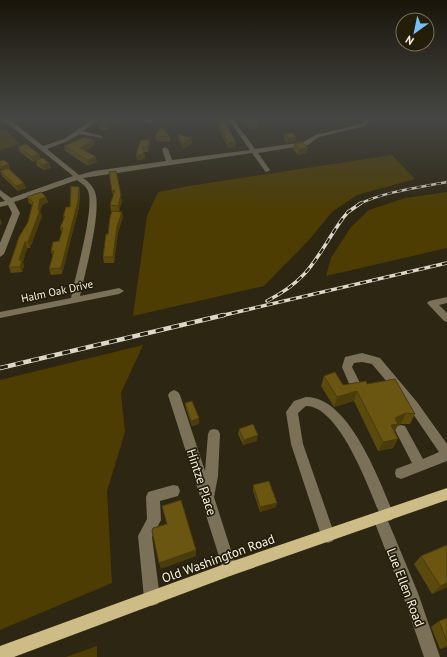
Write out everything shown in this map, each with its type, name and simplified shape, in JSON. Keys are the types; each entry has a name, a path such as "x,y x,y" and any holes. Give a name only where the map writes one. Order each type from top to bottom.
{"main road":[{"name":"Old Washington Road","path":"0,654 230,569 447,494"}],"street":[{"path":"42,149 85,182 92,194 92,213 75,299"},
{"path":"165,149 170,163"},
{"path":"252,149 267,170"},
{"path":"0,205 78,176 276,149"},
{"path":"0,192 10,201 16,213 0,254"},
{"name":"Halm Oak Drive","path":"0,315 119,290"},
{"path":"447,300 432,303 447,319"},
{"path":"355,385 347,366 349,360 359,357 368,357 376,361 413,405 447,454 400,473"},
{"name":"Hintze Place","path":"174,395 230,569"},
{"name":"Lue Ellen Road","path":"328,536 297,444 292,412 300,403 307,401 316,403 331,411 347,431 359,453 384,517 432,657"},
{"path":"401,430 420,466"},
{"path":"207,497 211,476 214,434"},
{"path":"152,598 145,536 154,520 153,497 173,491"}],"shaded area":[{"path":"392,155 415,179 357,195 332,212 309,240 264,286 133,316 147,216 158,192"},
{"path":"447,192 447,248 326,276 331,258 351,227 369,210 405,198"},
{"path":"143,345 121,393 125,432 107,491 112,583 0,630 0,380"},
{"path":"97,646 97,657 66,657"}],"building":[{"path":"20,149 32,149 39,154 32,157"},
{"path":"68,149 81,149 96,157 87,160"},
{"path":"138,149 142,149 144,154 136,155"},
{"path":"43,158 49,163 42,165 36,160"},
{"path":"4,160 9,164 1,167 0,161"},
{"path":"8,168 24,183 16,186 0,171"},
{"path":"116,171 121,195 118,206 110,205 115,190 112,191 109,172"},
{"path":"71,186 79,187 78,201 61,268 49,269 54,251 51,251 53,242 59,241 63,228 60,228 65,216 63,217 66,207 70,207"},
{"path":"41,192 46,197 40,199 38,210 40,210 28,242 25,242 19,260 22,260 20,267 9,267 19,237 28,222 33,202 27,197"},
{"path":"112,211 122,212 117,226 113,257 103,257 106,234 108,234"},
{"path":"335,372 343,385 366,381 367,384 395,379 415,414 406,413 395,418 398,424 391,425 398,439 383,442 357,391 337,397 324,376"},
{"path":"192,401 199,418 191,421 185,403"},
{"path":"253,424 258,435 244,440 239,429"},
{"path":"269,481 277,503 260,507 253,485"},
{"path":"181,500 196,550 159,563 152,531 153,528 167,524 162,506"},
{"path":"447,545 447,583 440,586 421,556"},
{"path":"447,618 447,642 439,621"}],"railway":[{"path":"360,204 391,193 447,182"},
{"path":"267,301 294,284 304,275 343,218 348,212 360,204"},
{"path":"220,316 447,263"},
{"path":"0,368 224,315"}]}
